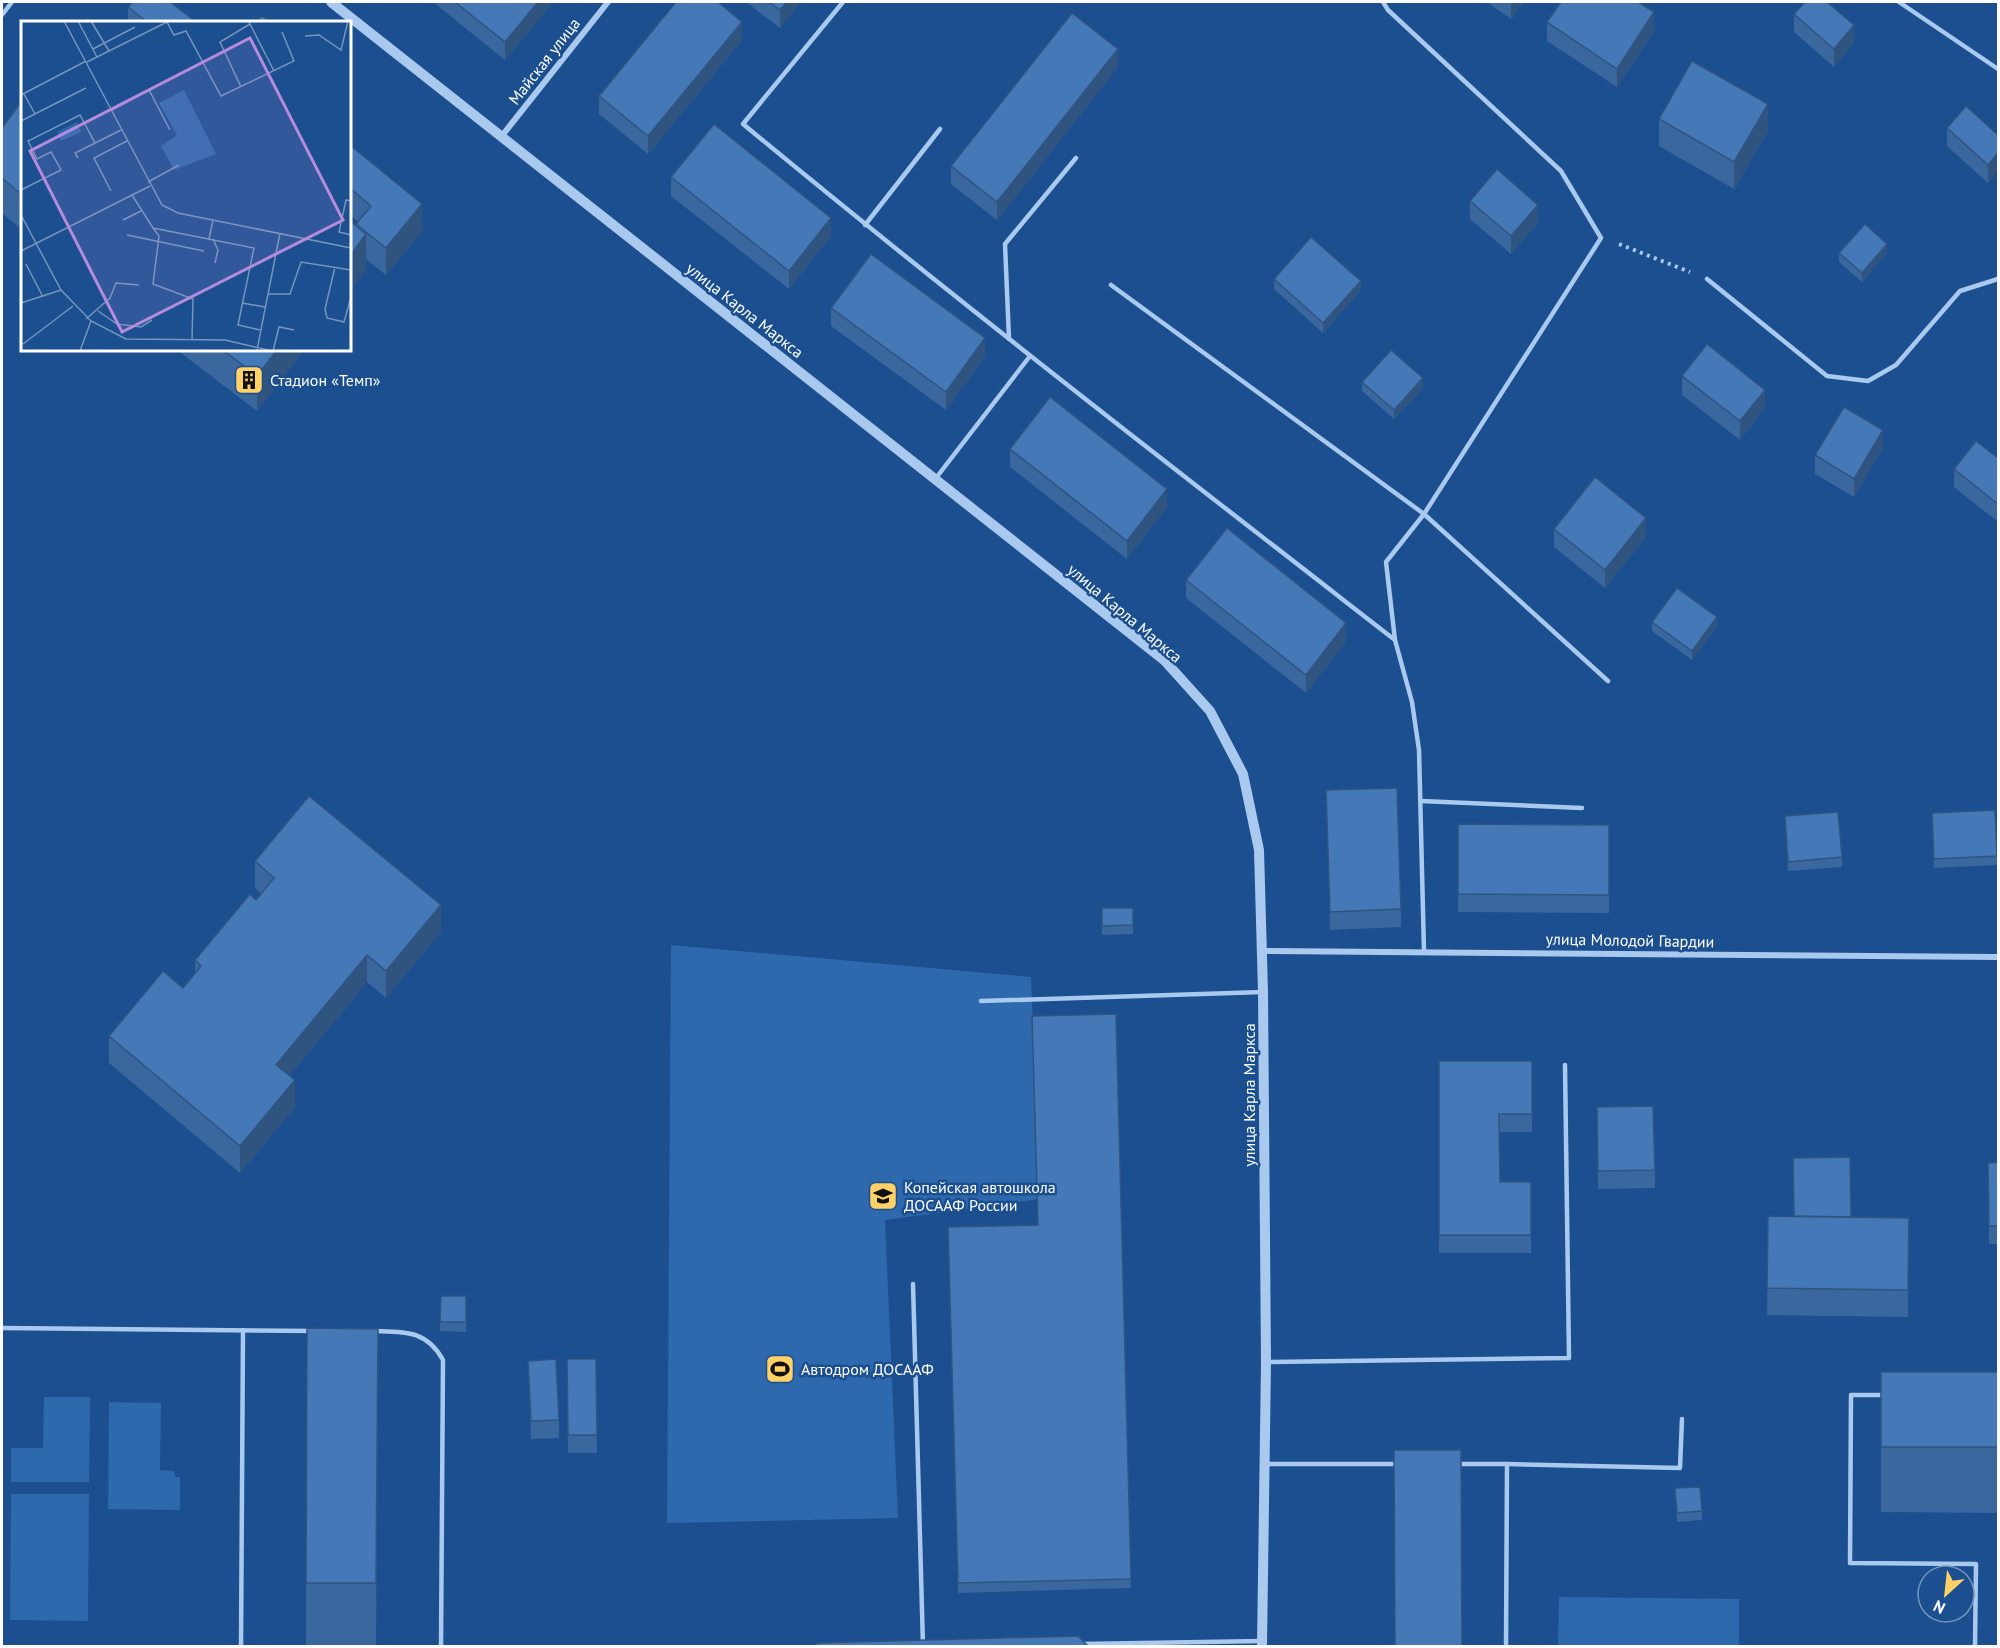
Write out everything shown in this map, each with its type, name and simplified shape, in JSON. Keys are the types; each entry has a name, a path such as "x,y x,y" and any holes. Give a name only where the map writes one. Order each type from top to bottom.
{"street":[{"name":"улица Карла Маркса","path":"331,2 1164,660 1210,711 1243,774 1259,850 1263,992 1266,1362 1262,1644"},
{"name":"Майская улица","path":"501,137 608,2"},
{"name":"улица Молодой Гвардии","path":"1262,951 1998,957"}],"lane":[{"path":"2,15 12,2"},
{"path":"843,2 743,124 1008,339 1395,640"},
{"path":"1383,2 1388,10 1561,171 1601,238 1424,514 1386,562 1395,640 1412,702 1419,750 1424,951"},
{"path":"1899,2 1998,69"},
{"path":"865,225 940,129"},
{"path":"1008,339 1005,244 1076,158"},
{"path":"1707,279 1827,376 1868,381 1896,365 1960,291 1998,279"},
{"path":"1111,285 1424,514 1608,681"},
{"path":"935,479 1030,356"},
{"path":"1421,801 1582,807"},
{"path":"981,1000 1263,992"},
{"path":"1266,1362 1569,1358 1565,1065"},
{"path":"914,1284 922,1646 934,1646"},
{"path":"2,1328 322,1331"},
{"path":"241,1647 243,1330"},
{"path":"368,1331 416,1334 427,1339 437,1349 443,1360 441,1647"},
{"path":"1896,1395 1851,1395 1850,1563 1976,1564 1976,1647"},
{"path":"1449,1464 1680,1468 1682,1419"},
{"path":"1264,1464 1403,1464"},
{"path":"1506,1647 1507,1464"},
{"path":"1075,1644 1262,1644"}],"path":[{"path":"1601,238 1707,279"}],"shaded area":[{"name":"Автодром ДОСААФ","path":"671,945 1031,977 1040,1199 885,1220 898,1518 667,1523"},
{"path":"44,1397 90,1397 89,1482 11,1482 11,1448 43,1448"},
{"path":"109,1402 161,1403 160,1470 174,1471 175,1477 180,1477 180,1510 108,1509"},
{"path":"11,1494 89,1494 88,1621 10,1620"},
{"path":"1559,1597 1739,1599 1739,1646 1558,1646"}],"building":[{"path":"133,2 170,2 195,21 146,21 128,7"},
{"path":"455,2 538,2 505,42"},
{"path":"676,2 718,2 742,22 648,136 599,96"},
{"path":"769,2 787,2 780,10"},
{"path":"1561,2 1638,2 1654,12 1617,69 1547,22"},
{"path":"1805,2 1827,2 1854,25 1834,49 1794,14"},
{"path":"1072,13 1118,49 997,202 951,166"},
{"path":"262,16 269,21 257,21"},
{"path":"1692,61 1768,104 1734,162 1659,119"},
{"path":"21,102 21,194 2,178 2,128"},
{"path":"1966,106 1998,135 1998,153 1988,165 1947,128"},
{"path":"714,124 831,218 789,271 671,177"},
{"path":"351,146 422,204 386,248 356,224 371,206 351,189"},
{"path":"1497,169 1538,205 1511,236 1470,201"},
{"path":"351,222 366,234 351,255"},
{"path":"1865,224 1887,244 1862,273 1839,253"},
{"path":"1311,237 1361,281 1323,323 1274,279"},
{"path":"871,254 985,338 946,392 831,308"},
{"path":"1707,344 1765,390 1740,421 1682,376"},
{"path":"1391,350 1423,378 1394,410 1362,382"},
{"path":"224,351 276,351 257,376"},
{"path":"1050,397 1167,489 1127,541 1010,449"},
{"path":"1844,407 1883,430 1854,479 1815,455"},
{"path":"1976,441 1998,458 1998,504 1954,469"},
{"path":"1595,477 1646,518 1605,570 1554,529"},
{"path":"1227,528 1346,623 1306,675 1186,580"},
{"path":"1677,588 1717,617 1692,651 1652,622"},
{"path":"1397,788 1401,909 1330,912 1326,790"},
{"path":"309,796 441,905 386,971 367,955 276,1065 295,1080 240,1146 109,1036 163,971 183,988 201,966 195,960 250,894 256,900 274,878 255,861"},
{"path":"1995,810 1997,856 1934,859 1932,813"},
{"path":"1838,812 1842,857 1788,862 1785,816"},
{"path":"1458,824 1609,825 1609,895 1458,894"},
{"path":"1102,908 1133,908 1133,925 1102,926"},
{"path":"1116,1014 1131,1579 958,1583 948,1227 1038,1225 1032,1016"},
{"path":"1439,1061 1532,1061 1532,1114 1499,1114 1500,1182 1531,1182 1531,1235 1439,1235"},
{"path":"1653,1106 1655,1170 1598,1171 1597,1107"},
{"path":"1850,1157 1851,1217 1794,1216 1793,1158"},
{"path":"1998,1162 1998,1226 1989,1226 1988,1163"},
{"path":"1768,1216 1909,1218 1908,1290 1767,1288"},
{"path":"441,1296 466,1296 466,1322 440,1322"},
{"path":"307,1328 378,1329 376,1583 306,1583"},
{"path":"556,1359 559,1420 531,1421 528,1361"},
{"path":"567,1359 596,1359 597,1435 568,1435"},
{"path":"1881,1372 1998,1372 1998,1447 1881,1447"},
{"path":"1394,1450 1461,1450 1462,1647 1395,1647"},
{"path":"1700,1487 1702,1511 1677,1513 1675,1488"},
{"path":"1078,1636 1089,1647 813,1647 817,1643"}],"place":[{"name":"Стадион «Темп»","path":"249,380"},
{"name":"Копейская автошкола ДОСААФ России","path":"883,1196"},
{"name":"Автодром ДОСААФ","path":"780,1369"}]}
